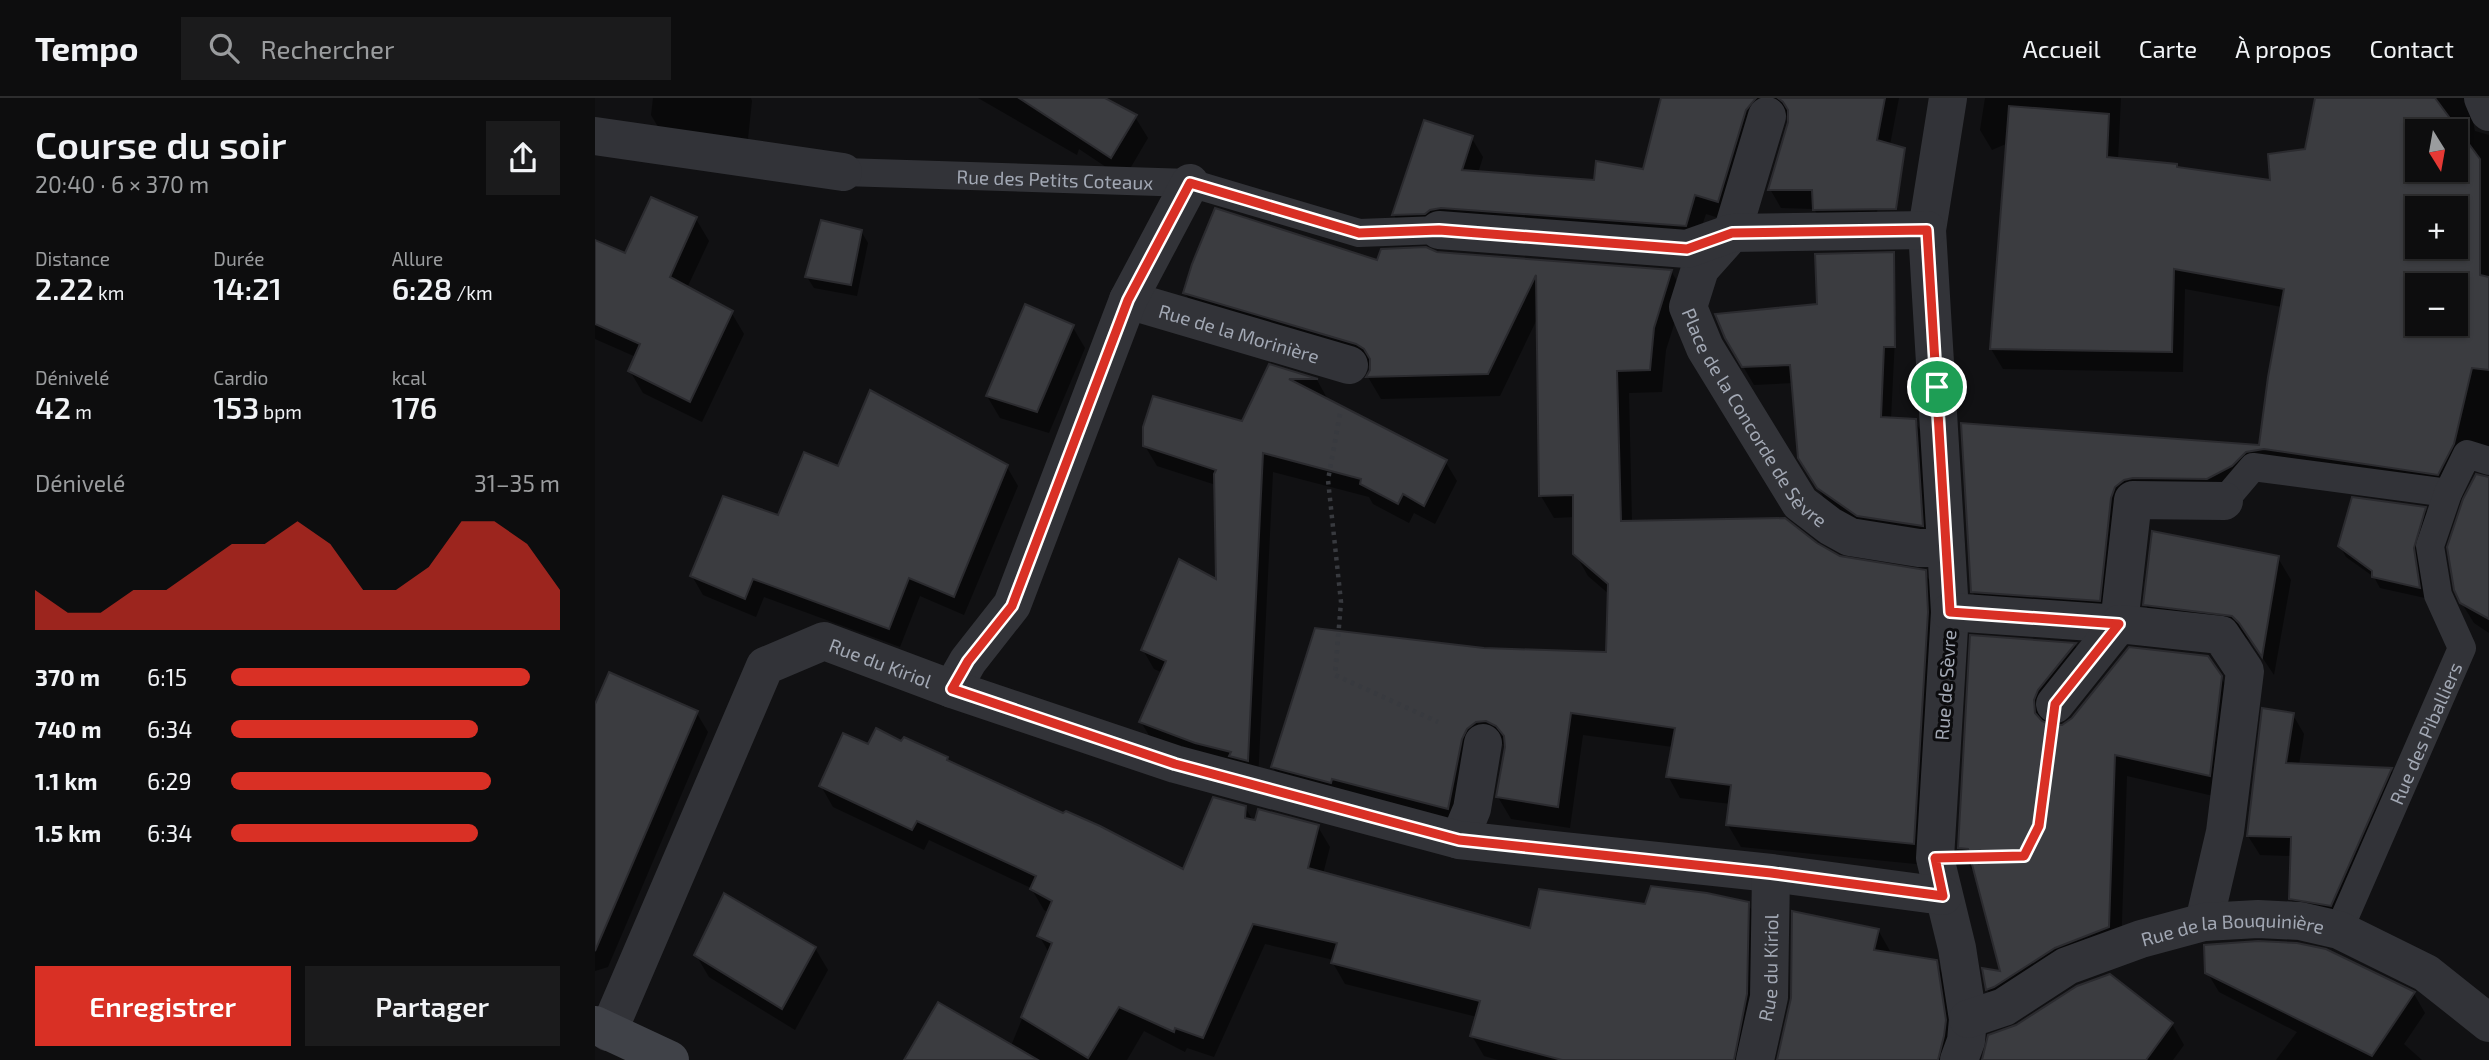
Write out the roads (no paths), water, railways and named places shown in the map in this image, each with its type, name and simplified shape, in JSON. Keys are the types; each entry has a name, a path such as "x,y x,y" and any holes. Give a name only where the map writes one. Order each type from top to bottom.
{"main road":[{"path":"602,1028 670,1060"}],"street":[{"name":"Rue de Sèvre","path":"1948,98 1927,230 1950,612 1935,858 1957,948 1968,1019 1966,1041 1959,1060"},
{"path":"2483,98 2489,112"},
{"name":"Place de la Concorde de Sèvre","path":"1767,116 1732,233 1700,270 1688,307 1705,348 1800,503 1830,526 1850,537 1919,548 1946,548"},
{"name":"Rue des Petits Coteaux","path":"595,136 843,172"},
{"path":"952,689 968,661 1012,606 1128,300 1190,183"},
{"name":"Rue des Petits Coteaux","path":"1439,230 1687,249 1732,233 1927,230"},
{"name":"Rue de la Morinière","path":"1128,300 1349,365"},
{"path":"2055,704 2119,624 2133,500 2224,501"},
{"path":"1950,612 2119,624 2221,635 2245,671 2225,832 2204,922"},
{"name":"Rue du Kiriol","path":"602,1028 765,666 824,641 952,689 1175,764 1459,840 1771,873 1943,896"},
{"path":"1459,840 1472,809 1483,743"},
{"name":"Rue du Kiriol","path":"1755,1060 1769,997 1771,873"},
{"name":"Rue de la Bouquinière","path":"1968,1019 2004,1007 2067,966 2141,939 2204,922 2258,919 2300,921 2339,930 2426,973 2489,1023"}],"lane":[{"name":"Rue des Petits Coteaux","path":"843,172 1190,183 1359,233 1439,230"},
{"name":"Rue des Piballiers","path":"2339,930 2462,648 2438,595 2430,546 2448,493 2467,454 2489,461"},
{"path":"2224,501 2253,467 2448,493"}]}
